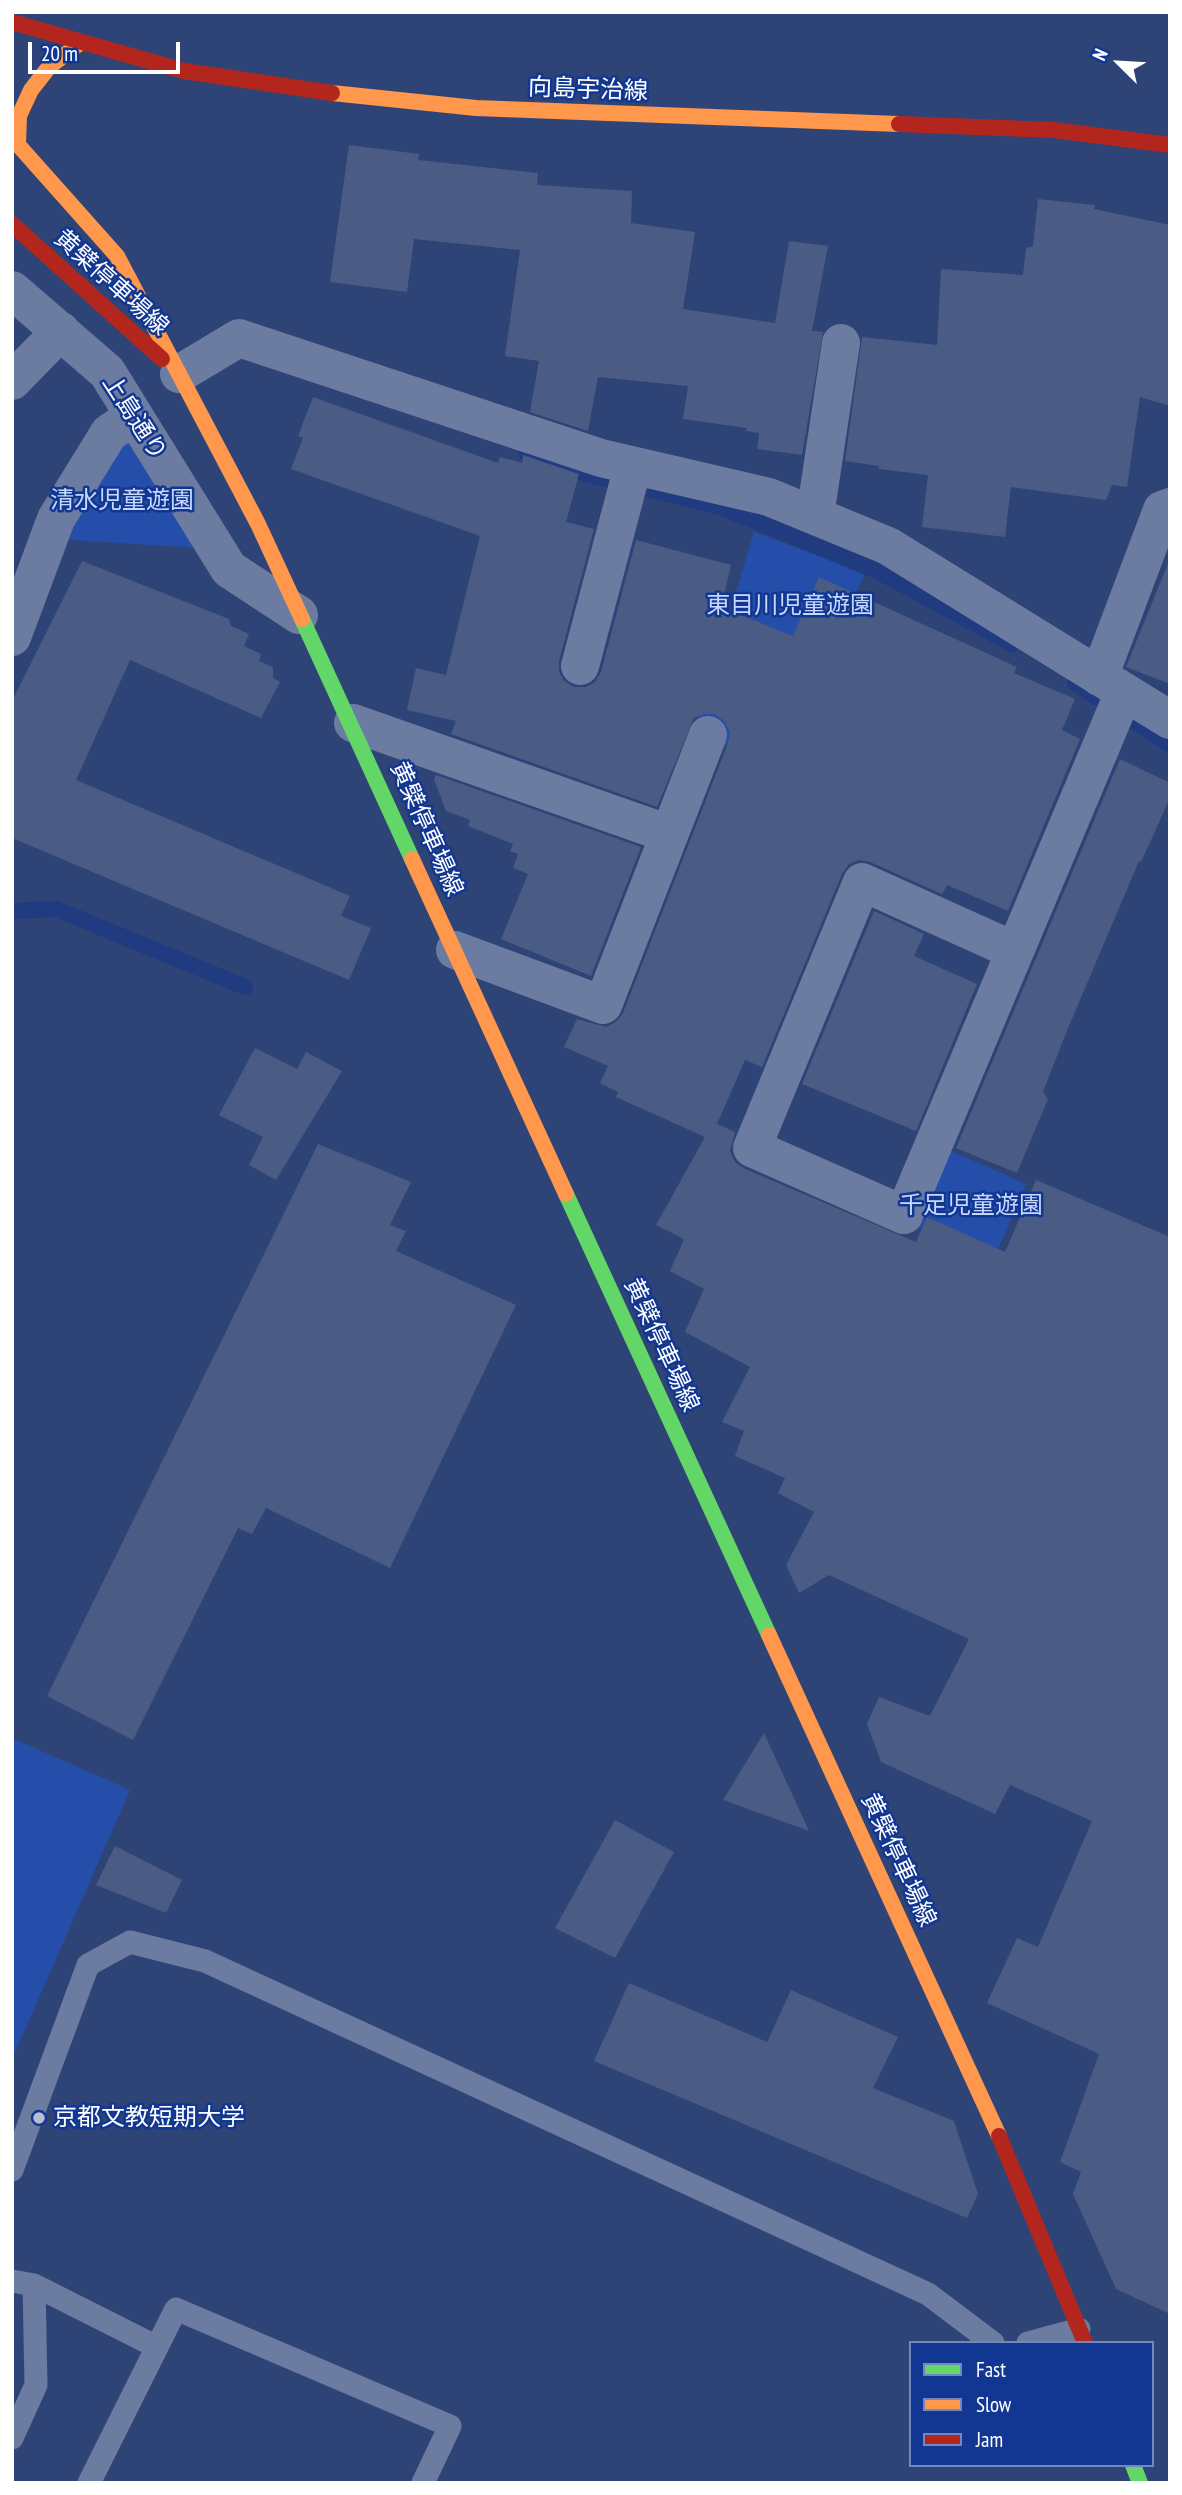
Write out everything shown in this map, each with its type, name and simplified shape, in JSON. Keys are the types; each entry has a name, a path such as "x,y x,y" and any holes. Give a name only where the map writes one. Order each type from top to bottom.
{"main road":[{"name":"向島宇治線","path":"12,22 184,71 328,93 476,108 1054,130 1170,145"},
{"path":"15,141 19,116 31,90 49,67 80,43"},
{"name":"黄檗停車場線","path":"15,141 117,256 258,524 299,615 353,723 993,2122 1082,2336"},
{"name":"黄檗停車場線","path":"12,224 179,374"}],"street":[{"name":"上島通り","path":"12,290 107,372 229,569 299,615"},
{"path":"12,381 61,331"},
{"path":"179,374 239,338 633,468 769,497 888,546 1170,720"},
{"path":"814,516 841,343"},
{"path":"12,637 56,519 109,433 134,416"},
{"path":"580,666 633,468"},
{"path":"1015,951 862,882 752,1147 904,1215 1103,742 1162,510 1170,507"},
{"path":"353,723 669,834"},
{"path":"455,950 603,1005 708,734"}],"lane":[{"path":"12,2170 88,1965 130,1942 205,1961 916,2288 990,2341"},
{"path":"23,2283 157,2347"},
{"path":"12,2438 36,2385 23,2283"},
{"path":"89,2483 176,2309 450,2426 423,2483"},
{"path":"1043,2341 1082,2336"}],"green space":[{"name":"清水児童遊園","path":"129,434 199,548 56,539"},
{"name":"東目川児童遊園","path":"754,532 865,573 780,767 694,732"},
{"name":"千足児童遊園","path":"951,1151 1026,1184 993,1261 916,1227"},
{"path":"12,1738 130,1790 12,2059"}],"building":[{"path":"349,145 419,154 418,160 538,173 537,185 632,191 631,223 695,232 683,309 775,323 789,241 828,246 812,331 823,332 802,455 757,449 759,433 746,431 747,428 683,419 688,386 598,377 588,431 530,412 539,361 505,356 520,250 414,239 407,292 330,282"},
{"path":"1038,199 1095,205 1094,209 1170,225 1170,406 1140,397 1127,487 1112,485 1106,500 1011,487 1005,537 922,527 928,475 879,469 879,466 845,461 862,337 937,345 941,269 1023,275 1026,248 1033,246"},
{"path":"313,397 498,463 500,457 522,463 523,455 579,474 566,522 594,529 559,661 559,672 564,681 574,687 586,687 595,682 601,672 636,540 731,565 721,607 793,636 819,577 1017,667 1014,673 1075,699 1062,730 1080,739 1008,911 947,885 942,894 870,862 859,860 849,864 842,874 762,1067 745,1060 717,1124 735,1132 730,1151 735,1162 743,1168 916,1242 927,1217 1005,1252 1036,1180 1170,1237 1170,2314 1116,2289 1073,2194 1081,2172 1060,2162 1099,2054 987,2003 1017,1938 1038,1947 1092,1821 1010,1785 995,1814 881,1762 867,1724 879,1697 930,1716 969,1639 829,1575 799,1593 786,1565 814,1512 778,1493 785,1478 735,1456 744,1431 722,1422 750,1367 685,1332 704,1289 670,1271 684,1239 656,1225 705,1137 616,1097 618,1092 600,1083 608,1066 564,1047 577,1019 606,1027 616,1022 623,1013 730,732 725,722 715,714 694,718 657,807 451,734 456,721 407,710 416,668 446,675 480,536 291,469 303,438 298,436"},
{"path":"82,561 229,619 231,626 249,634 244,646 261,654 259,661 273,667 273,678 280,682 261,718 130,660 76,780 350,896 341,916 371,928 349,980 12,838 12,701"},
{"path":"1170,561 1170,684 1126,667"},
{"path":"1120,759 1170,783 1170,798 1141,862 1139,861 1066,1033 1043,1092 1048,1099 1017,1173 956,1148"},
{"path":"436,775 641,847 591,976 501,939 528,874 513,868 518,854 510,851 513,844 468,826 470,820 446,811 434,779"},
{"path":"874,911 924,934 914,956 977,984 916,1131 802,1084"},
{"path":"255,1048 297,1069 306,1052 342,1071 276,1180 249,1165 263,1137 219,1115"},
{"path":"318,1144 411,1182 390,1225 406,1231 396,1251 516,1305 390,1568 266,1508 252,1534 238,1528 133,1740 47,1696"},
{"path":"764,1733 809,1831 723,1800"},
{"path":"615,1820 674,1852 615,1958 555,1928"},
{"path":"115,1846 182,1880 166,1913 96,1885"},
{"path":"629,1983 767,2042 791,1990 898,2037 873,2088 954,2121 978,2194 967,2218 594,2061"}],"waterway":[{"path":"526,453 586,474 720,507 877,571 1012,644"},
{"path":"1075,683 1170,745"},
{"path":"12,911 56,909 245,987"}],"traffic: fast":[{"path":"302,619 412,859"},
{"path":"566,1194 769,1635"},
{"path":"1134,2467 1140,2483"}],"traffic: slow":[{"path":"18,145 19,116 31,90 49,67 80,43"},
{"path":"332,93 476,108 899,124"},
{"path":"12,138 117,256 258,524 302,619"},
{"path":"412,859 566,1194"},
{"path":"769,1635 999,2136"}],"traffic: jam":[{"path":"12,22 184,71 332,93"},
{"path":"899,124 1054,130 1170,145"},
{"path":"12,224 162,359"},
{"path":"999,2136 1084,2341"}],"place":[{"name":"京都文教短期大学","path":"39,2118"}]}
